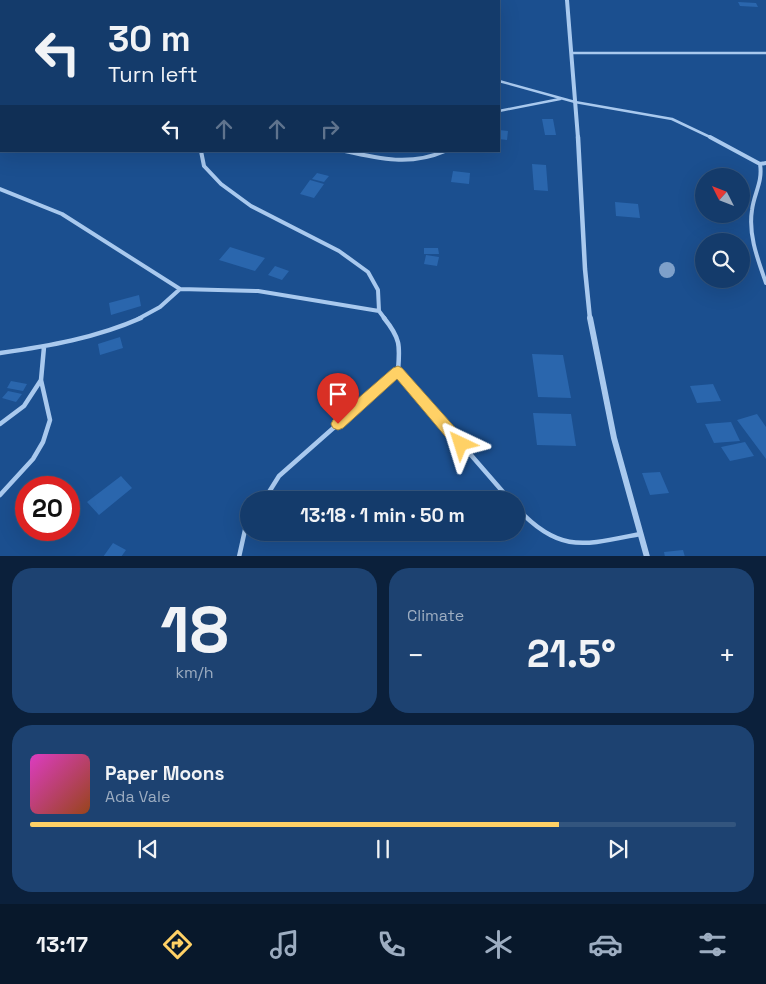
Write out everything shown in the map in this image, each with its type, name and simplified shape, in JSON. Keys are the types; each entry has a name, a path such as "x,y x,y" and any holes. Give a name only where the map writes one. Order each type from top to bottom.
{"street":[{"path":"567,0 573,53 583,246 590,317 606,409 647,556"}],"lane":[{"path":"573,53 766,53"},
{"path":"500,81 575,102 672,119 695,129 760,164 766,163"},
{"path":"500,111 562,99"},
{"path":"201,152 204,166 221,184 243,200 300,232 339,251 368,272 378,290 379,311 392,328 400,345 398,371 279,476 270,491"},
{"path":"350,152 394,161 426,159 443,152"},
{"path":"760,164 763,177 752,208 751,236 766,283"},
{"path":"0,189 62,214 180,289 258,291 379,311"},
{"path":"0,353 44,346 96,334 129,323 160,306 180,289"},
{"path":"0,495 33,459 43,442 50,420 41,380 44,346"},
{"path":"398,371 502,491"},
{"path":"0,424 24,406 41,380"},
{"path":"525,516 540,530 563,540 583,544 640,534"},
{"path":"239,556 242,541"}],"building":[{"path":"738,2 756,3 758,7 740,6"},
{"path":"542,119 553,119 556,135 545,135"},
{"path":"500,130 508,131 507,140 500,139"},
{"path":"532,164 546,165 548,191 534,190"},
{"path":"453,171 470,173 469,184 451,182"},
{"path":"317,173 329,176 324,182 312,179"},
{"path":"310,180 324,184 314,198 300,194"},
{"path":"615,202 638,204 640,218 616,216"},
{"path":"230,247 265,258 255,271 219,260"},
{"path":"424,248 438,248 439,254 424,254"},
{"path":"426,255 439,257 437,266 424,264"},
{"path":"275,266 289,271 282,280 268,275"},
{"path":"139,295 141,306 111,315 109,303"},
{"path":"120,337 123,348 100,355 98,344"},
{"path":"532,354 563,355 571,398 538,397"},
{"path":"11,381 27,384 23,391 7,388"},
{"path":"713,384 721,401 697,403 690,386"},
{"path":"8,391 22,394 16,402 2,398"},
{"path":"533,413 571,414 576,446 537,445"},
{"path":"757,414 766,427 766,459 737,420"},
{"path":"731,422 740,441 714,443 705,424"},
{"path":"745,442 754,456 730,461 721,447"},
{"path":"660,472 669,493 650,495 642,473"},
{"path":"121,476 132,488 99,515 87,502"},
{"path":"113,543 126,550 122,556 104,556"},
{"path":"683,550 685,556 665,556 664,552"}],"route":[{"path":"338,424 398,371 461,444"}]}
